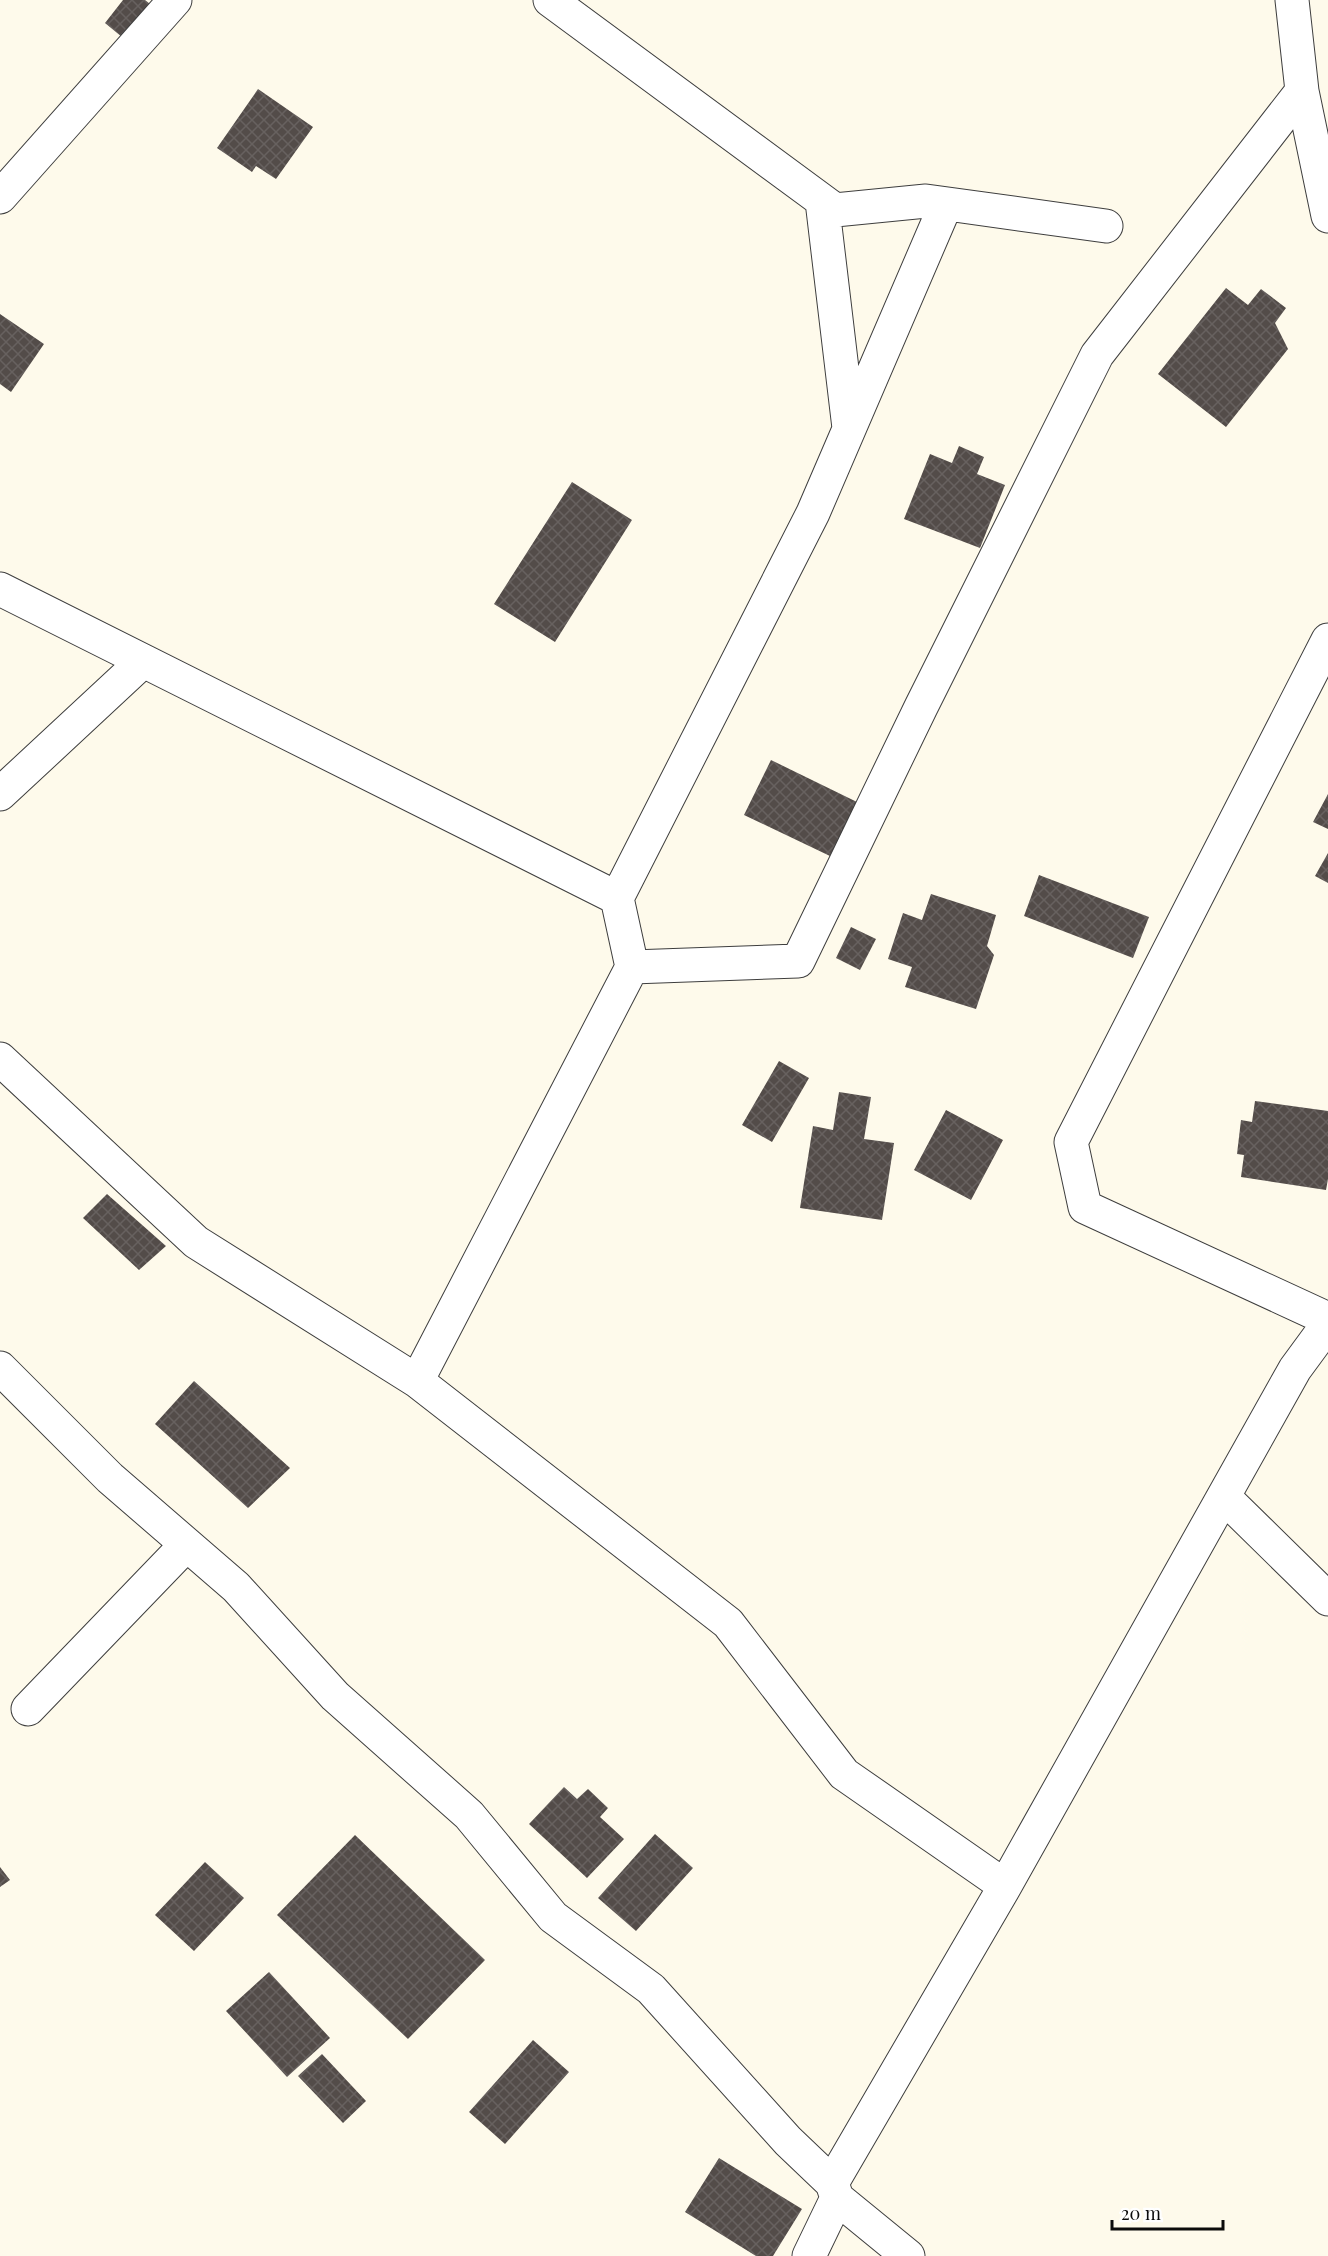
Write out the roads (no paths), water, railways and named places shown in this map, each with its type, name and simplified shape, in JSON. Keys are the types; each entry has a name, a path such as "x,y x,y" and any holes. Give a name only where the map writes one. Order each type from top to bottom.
{"street":[{"path":"0,197 175,0"},
{"path":"550,0 835,210 926,201 1106,226"},
{"path":"1292,0 1302,92 1328,216"},
{"path":"632,967 798,961 921,707 1097,355 1302,92"},
{"path":"822,201 849,430"},
{"path":"417,1381 632,967 617,898 813,513 946,204"},
{"path":"0,589 617,898"},
{"path":"809,2256 835,2190 1295,1369 1325,1331 1084,1207 1071,1142 1328,640"},
{"path":"0,794 143,661"},
{"path":"0,1059 196,1242 417,1381 728,1623 844,1774 1005,1886"},
{"path":"0,1368 110,1478 236,1587 335,1696 469,1815 553,1917 651,1989 788,2142 835,2190 908,2256"},
{"path":"1224,1497 1328,1599"},
{"path":"28,1709 186,1545"}]}
